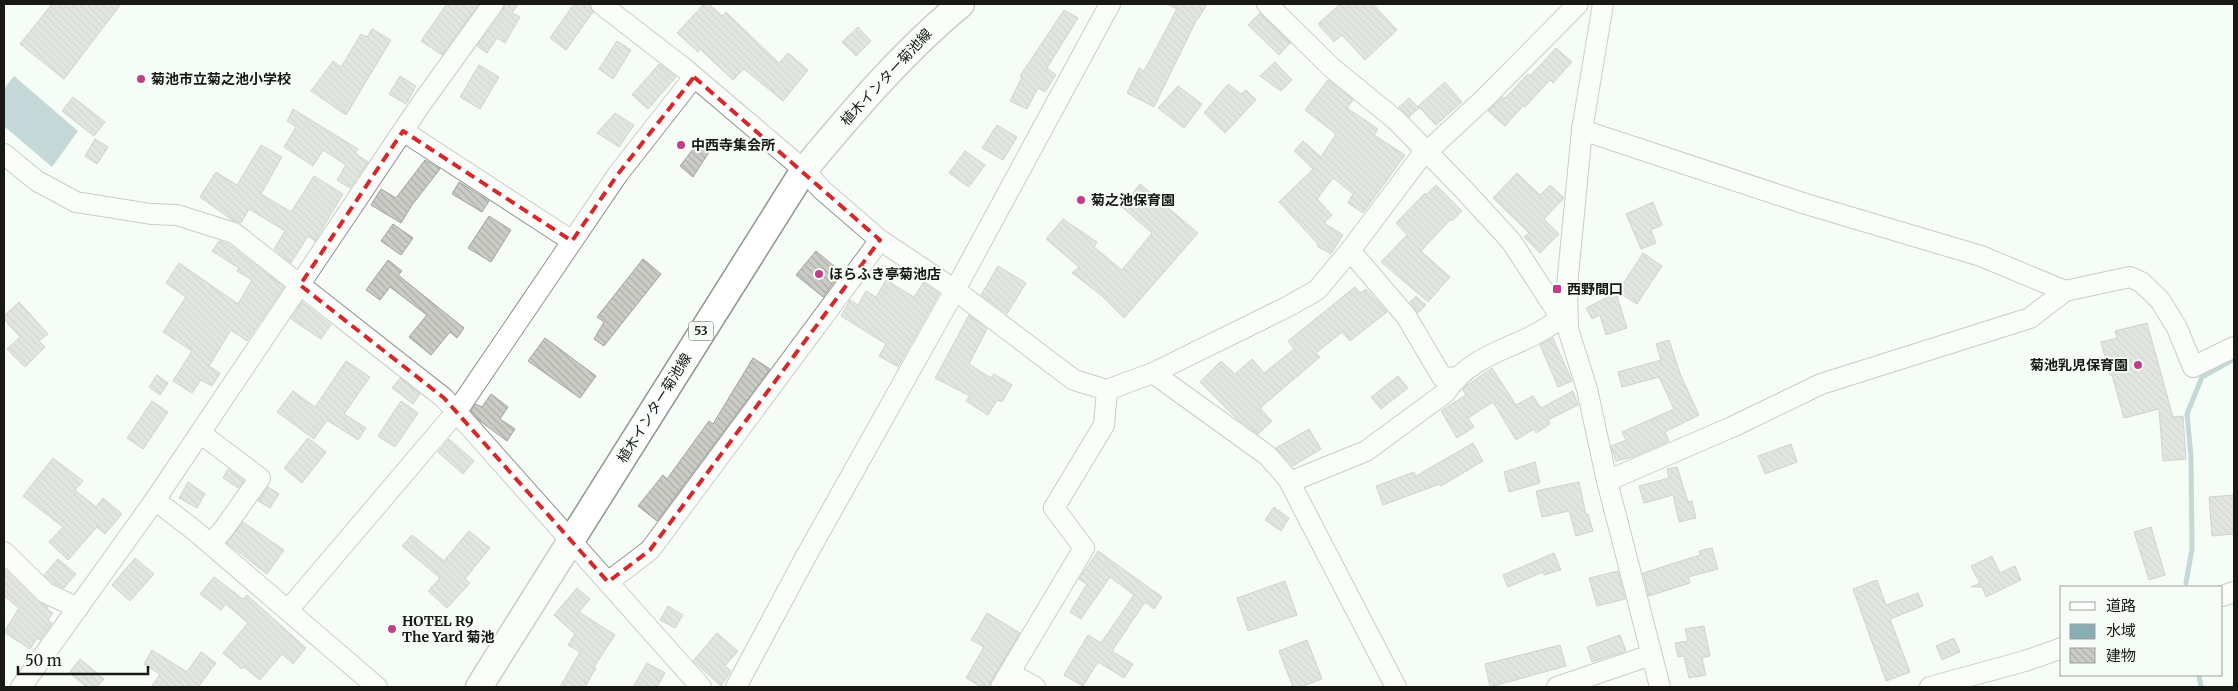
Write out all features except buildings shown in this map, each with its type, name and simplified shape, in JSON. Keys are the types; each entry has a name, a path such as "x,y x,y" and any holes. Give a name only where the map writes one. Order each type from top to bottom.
{"main road":[{"name":"植木インター菊池線","path":"479,687 804,170 849,115 899,61 934,26 961,4"}],"street":[{"path":"601,4 694,76 804,170 822,190 880,240 955,290 1074,380 1107,390 1153,373 1316,290 1349,252 1425,151 1430,150 1485,98 1578,4"},
{"path":"736,687 804,558 955,290 1110,4"},
{"path":"1268,4 1332,68 1397,121 1511,242 1565,323 1587,389 1607,481 1660,687"},
{"path":"1565,323 1566,286 1582,130 1603,4"},
{"path":"21,687 155,500 489,5"},
{"path":"288,610 457,411 618,174 694,76"},
{"path":"1582,130 1806,204 1981,256 2065,291"},
{"path":"403,131 572,240"},
{"path":"4,154 37,181 76,202 151,214 177,215 193,222 234,233 444,398 701,687"},
{"path":"608,582 650,550 880,240"},
{"path":"1349,252 1406,316 1442,377 1458,378"},
{"path":"1607,481 1732,427 1821,384 2030,318 2065,291 2130,277 2141,282 2160,300 2176,328 2193,367 2234,347"},
{"path":"1290,482 1366,451 1446,394 1458,378 1496,351 1565,323"},
{"path":"1153,373 1268,456 1290,482 1396,687"},
{"path":"1035,687 1006,680 1084,548 1054,508 1104,425 1107,390"},
{"path":"200,433 260,478 223,530 210,544"},
{"path":"155,500 210,544 377,687"},
{"path":"4,552 46,593 78,608"},
{"path":"1930,687 2025,661 2060,649"},
{"path":"1557,687 1651,655"}],"highlighted area":[{"path":"694,77 880,240 650,550 608,582 444,398 300,285 403,131 572,241 618,174"}],"water":[{"path":"14,76 78,131 52,167 4,126 4,89"}],"waterway":[{"path":"2186,583 2192,549 2191,456 2187,414 2202,377 2234,359"},
{"path":"2199,676 2201,687"}],"place":[{"name":"菊池市立菊之池小学校","path":"141,79"},
{"name":"中西寺集会所","path":"681,145"},
{"name":"菊之池保育園","path":"1081,200"},
{"name":"ほらふき亭菊池店","path":"819,274"},
{"name":"西野間口","path":"1557,289"},
{"name":"菊池乳児保育園","path":"2138,365"},
{"name":"HOTEL R9 The Yard 菊池","path":"392,629"}]}
